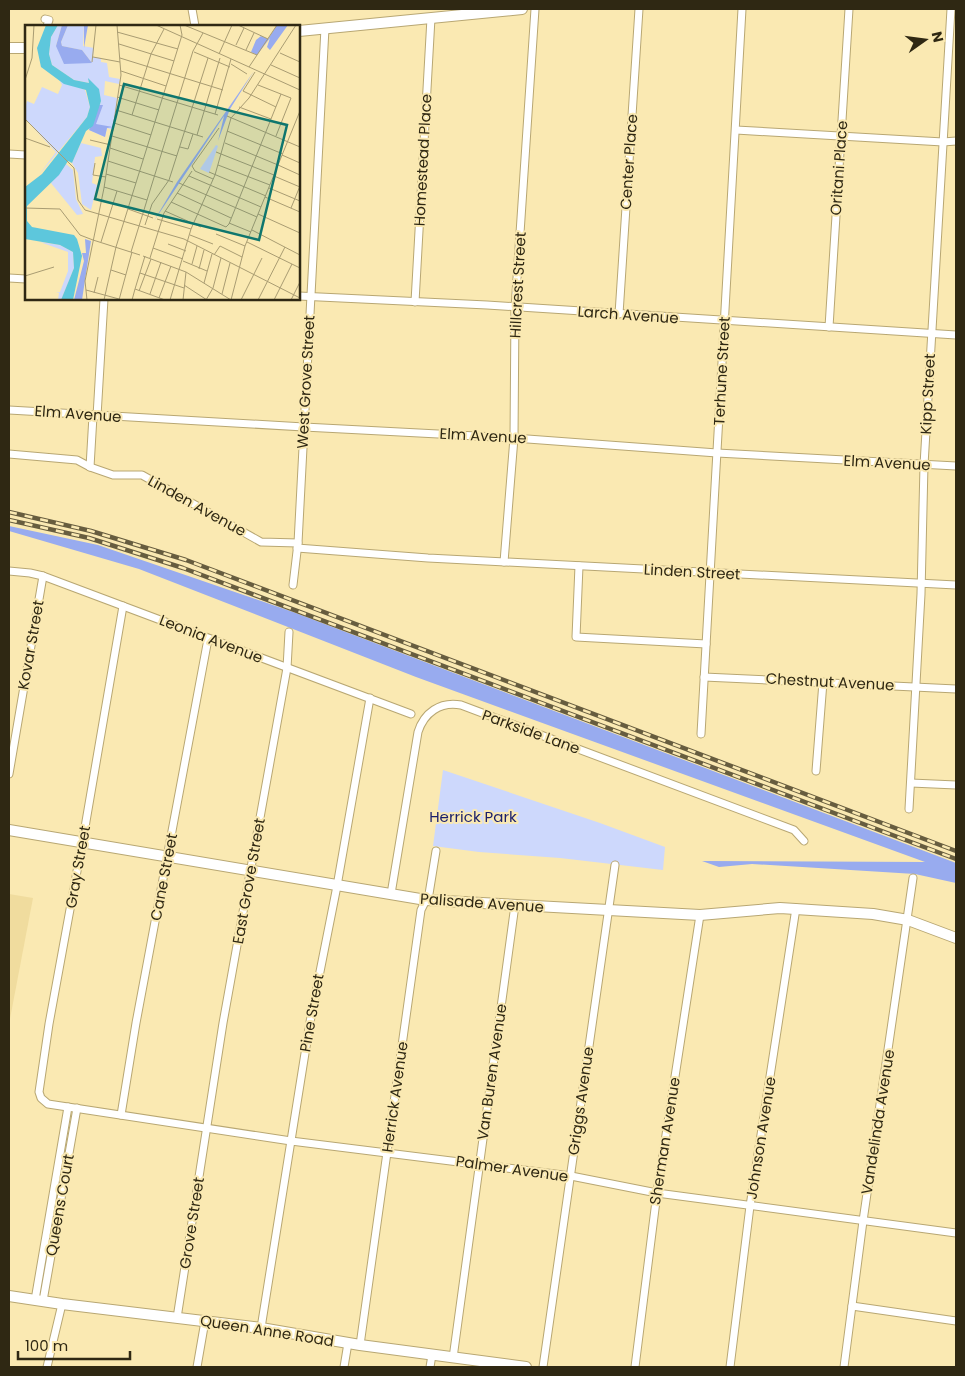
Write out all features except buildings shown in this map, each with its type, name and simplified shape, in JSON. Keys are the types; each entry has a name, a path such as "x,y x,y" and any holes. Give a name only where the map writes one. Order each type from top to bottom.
{"street":[{"path":"192,9 195,25"},
{"path":"300,31 431,18 460,12 522,9"},
{"name":"Hillcrest Street","path":"504,562 514,438 516,308 535,9"},
{"name":"Center Place","path":"619,314 639,9"},
{"name":"Terhune Street","path":"700,734 742,9"},
{"name":"Oritani Place","path":"829,327 849,9"},
{"name":"Kipp Street","path":"909,809 922,583 924,465 951,9"},
{"name":"Homestead Place","path":"415,302 431,18"},
{"name":"West Grove Street","path":"293,585 298,546 325,28"},
{"path":"9,48 25,48"},
{"path":"736,130 943,142 946,140 956,141"},
{"path":"9,154 25,155"},
{"path":"9,278 25,280"},
{"name":"Larch Avenue","path":"300,296 487,305 956,335"},
{"path":"90,467 104,300"},
{"name":"Elm Avenue","path":"9,410 304,428 514,438 717,453 956,466"},
{"name":"Linden Avenue","path":"9,454 77,460 113,475 142,475 261,542 428,558"},
{"name":"Linden Street","path":"428,558 956,585"},
{"path":"579,566 576,637 706,644"},
{"name":"Leonia Avenue","path":"9,571 43,576 411,714"},
{"name":"Kovar Street","path":"9,774 43,576"},
{"name":"Gray Street","path":"68,1107 48,1104 41,1098 39,1092 49,1024 124,606"},
{"name":"East Grove Street","path":"207,1128 223,1023 287,668 289,632"},
{"name":"Cane Street","path":"120,1115 208,639"},
{"name":"Chestnut Avenue","path":"704,677 956,689"},
{"path":"816,771 823,682"},
{"name":"Pine Street","path":"261,1328 310,1022 337,886 370,698"},
{"name":"Parkside Lane","path":"391,894 418,732 423,720 429,713 438,707 451,704 461,705 794,830 804,841"},
{"path":"911,783 956,785"},
{"name":"Palisade Avenue","path":"9,830 426,900 700,915 796,908 873,914 908,920 956,938"},
{"name":"Herrick Avenue","path":"360,1345 421,910 429,894 436,851"},
{"name":"Griggs Avenue","path":"543,1367 615,865"},
{"name":"Vandelinda Avenue","path":"844,1367 863,1221 913,878"},
{"name":"Van Buren Avenue","path":"453,1358 515,905"},
{"name":"Johnson Avenue","path":"730,1367 750,1206 796,908"},
{"name":"Sherman Avenue","path":"635,1367 657,1192 700,915"},
{"name":"Palmer Avenue","path":"68,1107 291,1142 571,1176 657,1192 750,1206 956,1233"},
{"name":"Queens Court","path":"39,1300 68,1107"},
{"name":"Queens Court","path":"39,1300 77,1108"},
{"name":"Grove Street","path":"177,1318 207,1128"},
{"name":"Queen Anne Road","path":"9,1296 261,1328 360,1345 526,1367"},
{"path":"47,1367 62,1304"},
{"path":"852,1306 956,1321"},
{"path":"197,1367 205,1321"},
{"path":"344,1367 348,1343"},
{"path":"430,1367 432,1355"}],"shaded area":[{"path":"9,526 98,545 293,612 956,863 956,883 915,874 752,864 719,867 702,861 925,862 416,677 139,569 9,531"},
{"path":"9,894 33,898 9,1024"}],"green space":[{"name":"Herrick Park","path":"443,770 665,847 663,870 433,846"}],"railway":[{"path":"9,512 91,531 186,560 956,851"},
{"path":"9,520 89,538 183,568 956,859"}]}
